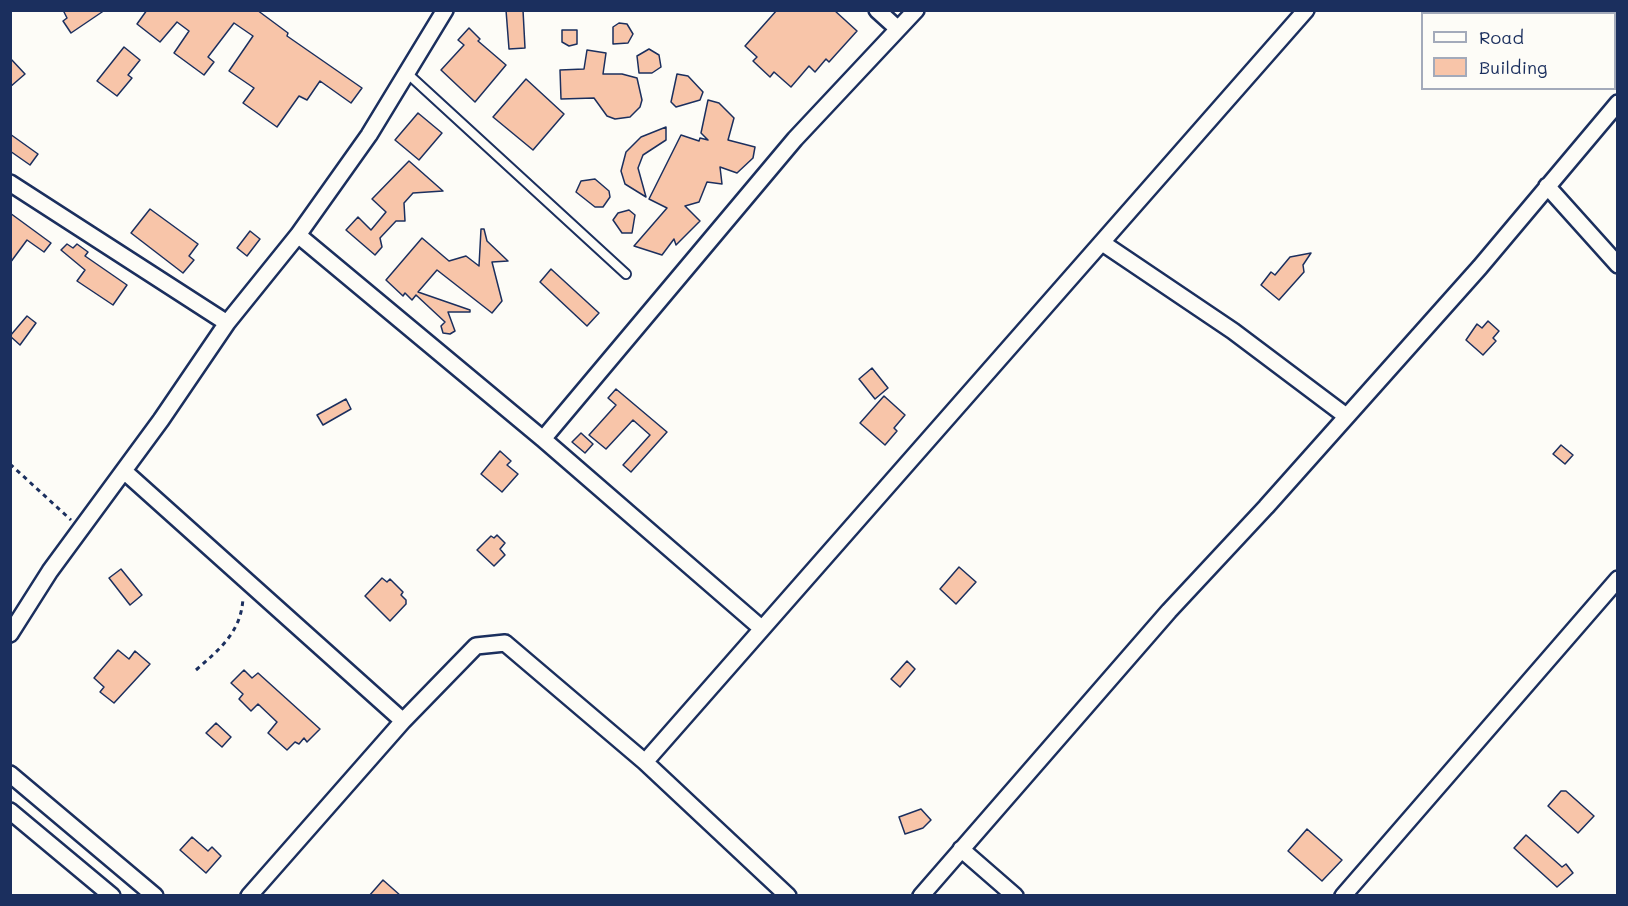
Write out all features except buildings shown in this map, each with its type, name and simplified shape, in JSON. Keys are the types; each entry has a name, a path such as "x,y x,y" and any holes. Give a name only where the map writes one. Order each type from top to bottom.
{"street":[{"path":"10,634 50,571 124,471 227,322 298,234 369,135 445,10"},
{"path":"877,10 898,29"},
{"path":"543,439 795,139 916,10"},
{"path":"645,762 760,627 1104,244 1306,10"},
{"path":"921,896 1169,610 1480,267 1617,103"},
{"path":"10,183 227,322"},
{"path":"1547,186 1617,265"},
{"path":"298,234 543,439 760,627"},
{"path":"1104,244 1233,331 1346,416"},
{"path":"124,471 403,721"},
{"path":"1343,896 1617,579"},
{"path":"249,896 403,721 476,646 505,643 645,762 788,896"},
{"path":"10,774 155,896"},
{"path":"10,811 112,896"},
{"path":"961,849 1015,896"}],"lane":[{"path":"408,74 626,274"}],"path":[{"path":"10,464 53,507 81,529"},
{"path":"196,670 233,634 240,619 243,578"}]}
